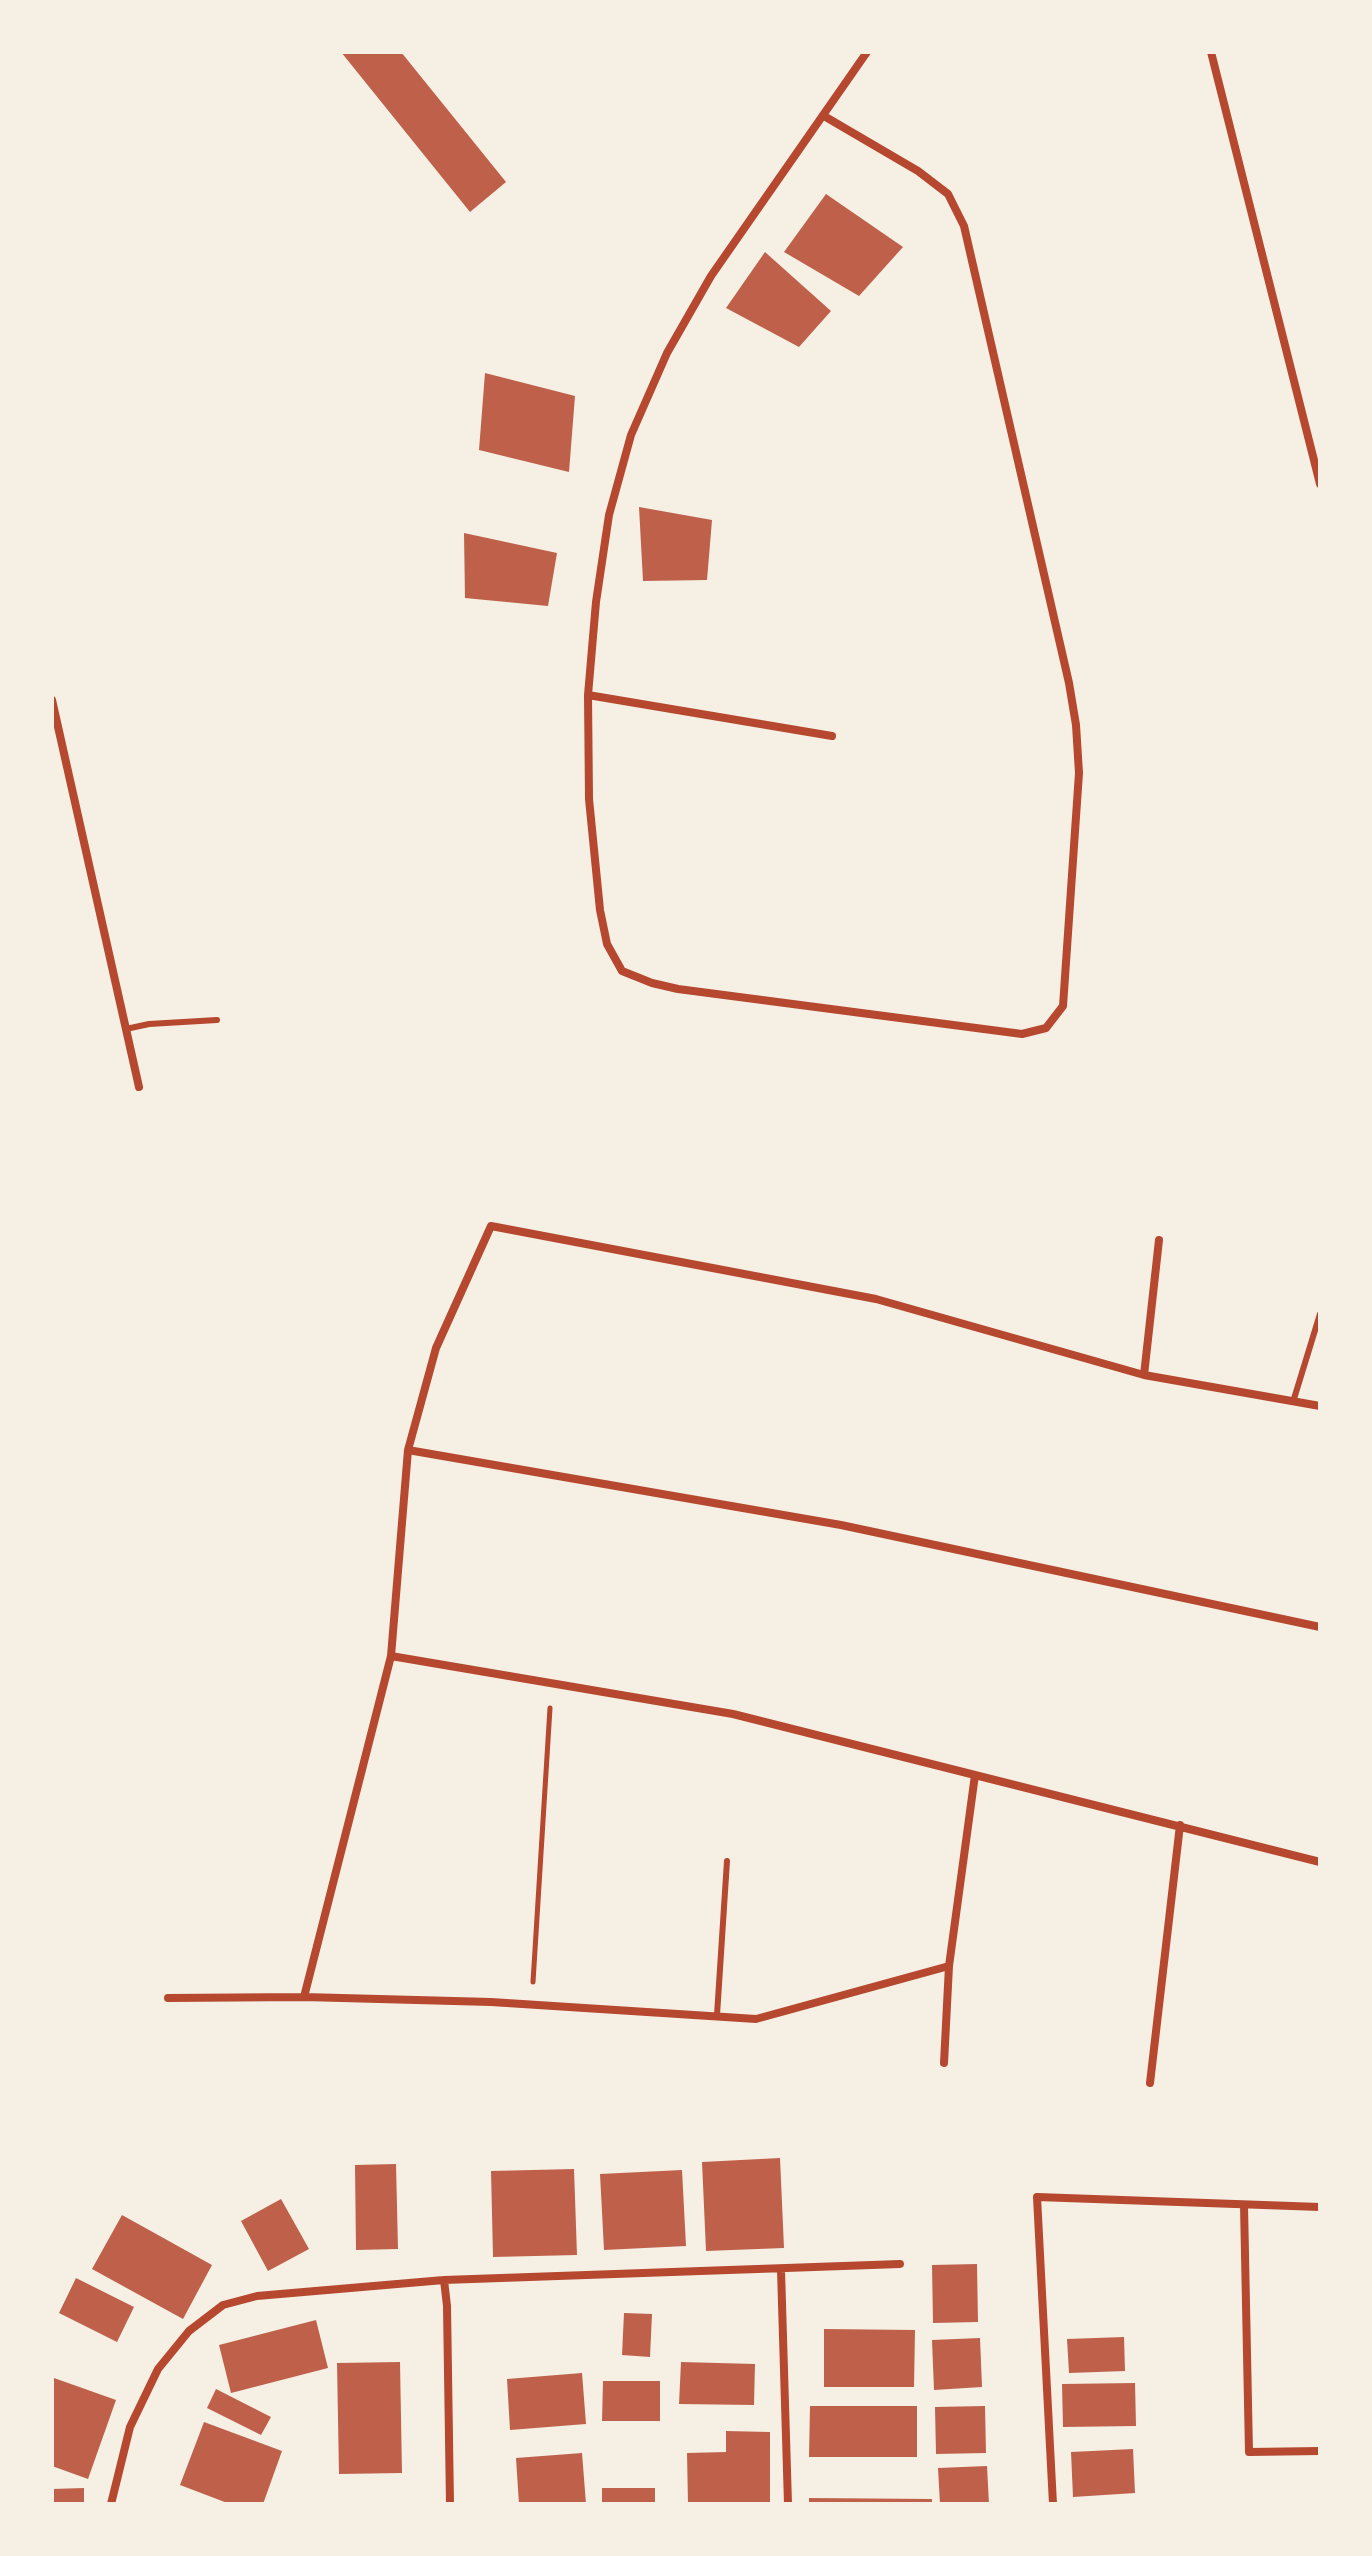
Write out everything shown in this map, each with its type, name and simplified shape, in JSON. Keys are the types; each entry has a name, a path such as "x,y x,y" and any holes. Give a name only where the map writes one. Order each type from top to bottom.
{"street":[{"path":"824,116 918,171 948,194 964,226 1076,725 1079,773 1063,1006 1046,1028 1022,1034 652,983 622,971 607,944 600,910 589,799 588,695 596,602 609,515 631,435 667,353 711,276 867,52"},
{"path":"1211,52 1320,484"},
{"path":"588,695 832,736"},
{"path":"52,700 139,1087"},
{"path":"304,1997 391,1656 408,1450 436,1348 491,1226 876,1299 1144,1375 1320,1406"},
{"path":"1144,1375 1159,1240"},
{"path":"408,1450 841,1525 1320,1627"},
{"path":"391,1656 733,1714 1320,1862"},
{"path":"944,2063 949,1966 975,1775"},
{"path":"1150,2083 1180,1825"},
{"path":"168,1998 304,1997 531,2005 756,2019 949,1966"},
{"path":"1053,2504 1037,2197 1320,2207"},
{"path":"1244,2205 1249,2452 1320,2451"},
{"path":"111,2504 130,2427 158,2369 189,2331 223,2305 257,2296 444,2280 900,2264"},
{"path":"781,2270 788,2504"},
{"path":"444,2280 450,2504"}],"lane":[{"path":"126,1029 149,1024 217,1020"},
{"path":"1293,1402 1320,1314"},
{"path":"717,2015 727,1861"}],"path":[{"path":"531,2005 551,1683"}],"building":[{"path":"341,52 401,52 506,182 470,212"},
{"path":"826,194 903,247 859,296 784,252"},
{"path":"765,252 831,311 799,347 726,308"},
{"path":"485,373 575,396 569,472 479,450"},
{"path":"639,507 712,520 707,580 643,581"},
{"path":"464,533 557,553 548,606 465,598"},
{"path":"780,2158 784,2248 706,2251 702,2162"},
{"path":"396,2164 398,2249 356,2250 355,2165"},
{"path":"574,2169 577,2255 493,2257 491,2171"},
{"path":"682,2170 686,2246 604,2250 600,2174"},
{"path":"281,2199 309,2249 268,2271 241,2221"},
{"path":"122,2215 212,2265 183,2319 92,2269"},
{"path":"977,2264 978,2322 933,2323 932,2265"},
{"path":"76,2278 134,2307 117,2342 59,2313"},
{"path":"624,2313 652,2314 650,2357 622,2355"},
{"path":"316,2320 328,2368 231,2393 219,2345"},
{"path":"824,2329 915,2330 914,2387 824,2387"},
{"path":"1124,2337 1125,2371 1069,2373 1067,2339"},
{"path":"980,2338 982,2387 934,2390 932,2340"},
{"path":"400,2362 402,2473 339,2474 337,2363"},
{"path":"681,2362 755,2364 754,2405 679,2404"},
{"path":"582,2373 586,2424 510,2430 507,2379"},
{"path":"54,2378 116,2400 88,2479 52,2466"},
{"path":"603,2381 660,2381 660,2421 602,2421"},
{"path":"1135,2383 1136,2426 1063,2427 1062,2384"},
{"path":"216,2389 271,2417 261,2435 207,2408"},
{"path":"810,2406 917,2406 917,2457 809,2457"},
{"path":"985,2406 986,2453 936,2454 935,2407"},
{"path":"204,2422 282,2451 263,2504 230,2504 180,2485"},
{"path":"726,2431 770,2432 770,2504 688,2504 687,2453 726,2452"},
{"path":"1133,2449 1135,2493 1073,2497 1071,2452"},
{"path":"582,2453 586,2504 519,2504 516,2458"},
{"path":"987,2466 989,2504 940,2504 938,2468"},
{"path":"84,2488 84,2504 52,2504 52,2489"},
{"path":"602,2488 655,2488 655,2504 602,2504"},
{"path":"809,2498 932,2499 932,2504 809,2504"}]}
